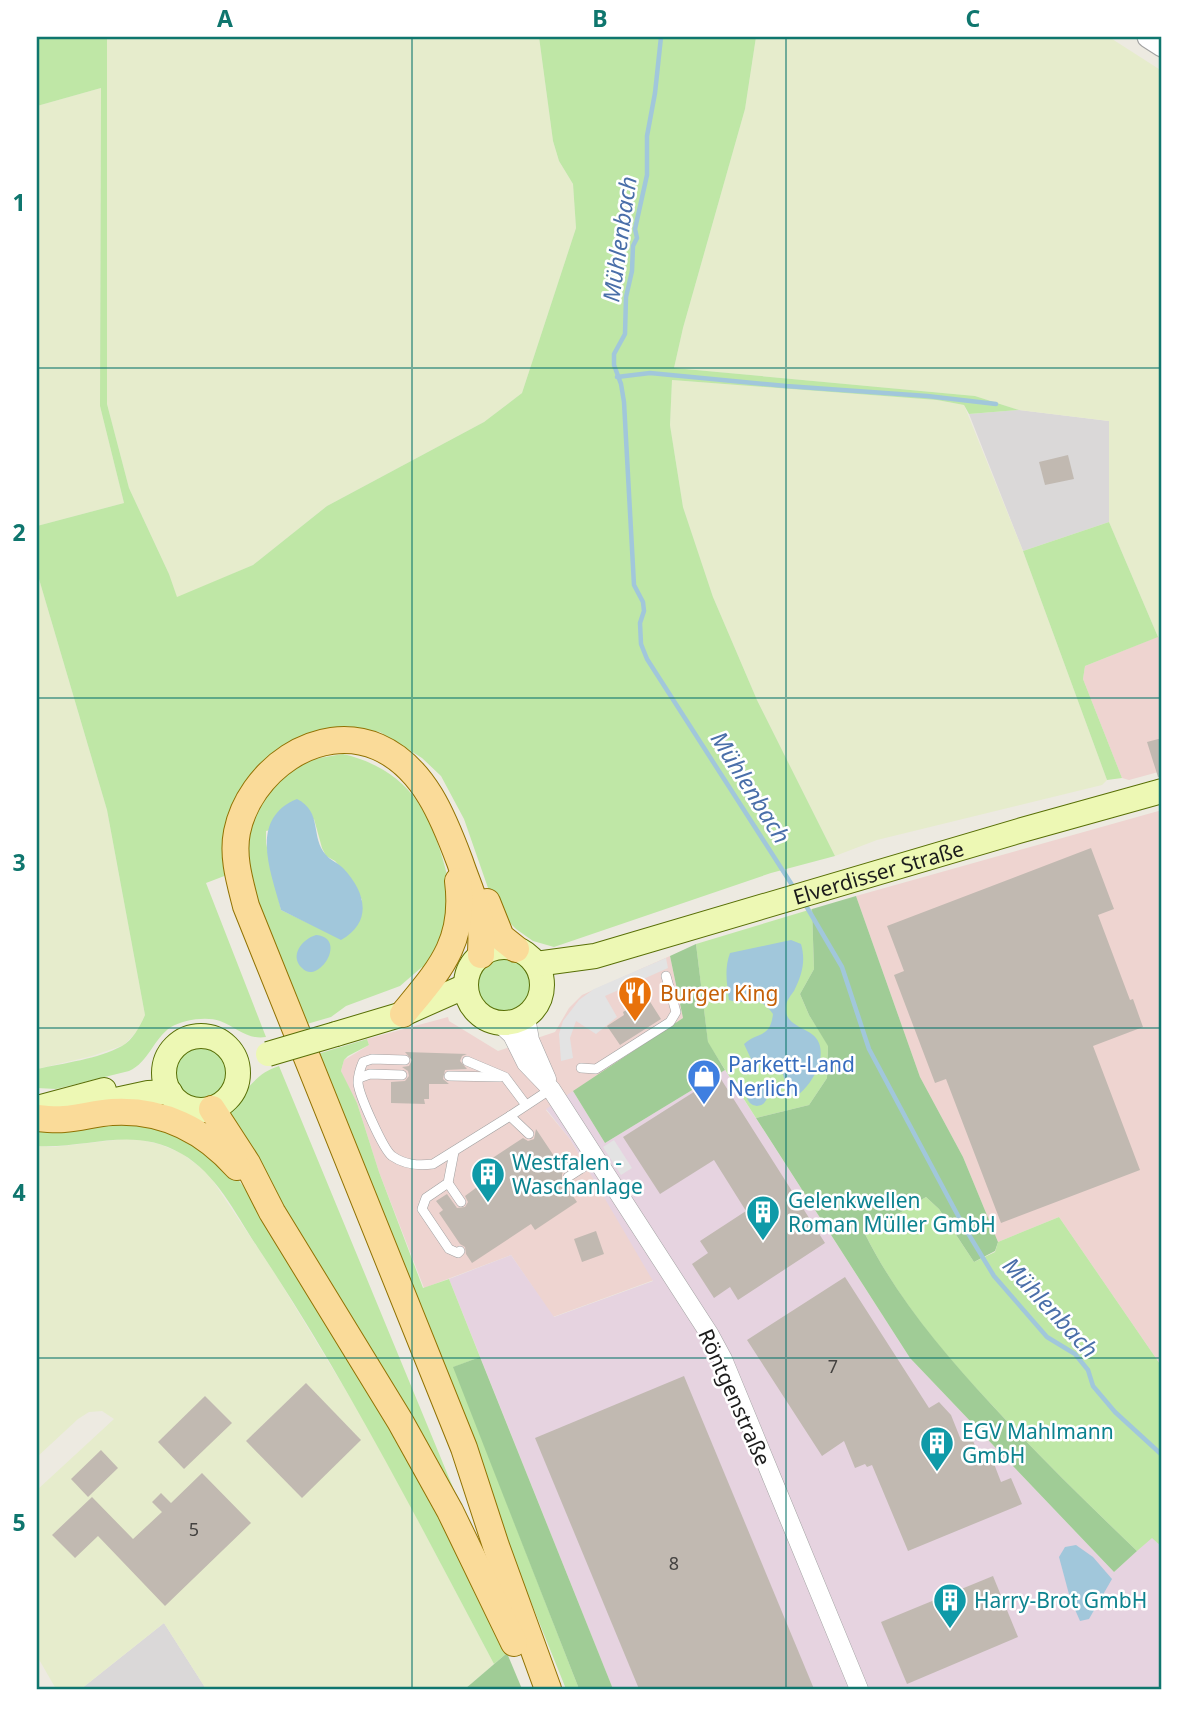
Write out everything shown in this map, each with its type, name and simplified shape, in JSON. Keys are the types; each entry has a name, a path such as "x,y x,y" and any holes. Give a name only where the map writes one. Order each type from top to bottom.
{"main road":[{"path":"321,731 359,732 378,736 409,752 424,764 447,794 458,817 501,937 526,957 541,977 542,990 535,1008 526,1017 510,1023 485,1019 469,997 469,971 481,955 493,948 526,957"},
{"path":"481,955 481,928 449,831 426,788 403,764 378,747 351,741 320,743 293,754 267,774 245,804 237,834 237,871 246,906 464,1448 532,1650 548,1689"},
{"name":"Elverdisser Straße","path":"542,990 596,956 1162,791"},
{"path":"403,1014 440,967 456,935 459,894 449,831"},
{"name":"Elverdisser Straße","path":"526,957 596,956"},
{"path":"230,1050 237,1068 237,1081 233,1092 224,1102 212,1109 200,1110 186,1107 173,1098 167,1081 166,1059 179,1043 195,1036 211,1037 230,1050 246,1055 268,1054 469,997"},
{"path":"237,1081 251,1066 268,1054"},
{"path":"37,1108 144,1080 167,1081"},
{"path":"37,1118 148,1093 167,1081"},
{"path":"212,1109 247,1163 272,1212 438,1488 495,1601 533,1689"},
{"path":"37,1118 64,1119 132,1111 165,1117 191,1129 219,1147 272,1212"}],"street":[{"path":"1148,37 1162,46"},
{"name":"Röntgenstraße","path":"526,1017 530,1040 551,1089"},
{"name":"Röntgenstraße","path":"499,1023 512,1035 526,1063 551,1089 723,1359 859,1689"}],"lane":[{"path":"581,1069 596,1069 670,1022 676,1012 666,976"},
{"path":"404,1060 372,1059 363,1062 358,1084 382,1143 389,1154 405,1163 421,1166 433,1164 551,1089"},
{"path":"467,1061 505,1077 526,1105"},
{"path":"359,1077 370,1074 402,1075"},
{"path":"449,1076 505,1077"},
{"path":"510,1116 529,1134"},
{"path":"454,1152 448,1183 460,1202"},
{"path":"568,1177 597,1158"},
{"path":"448,1183 426,1198 422,1209 449,1249 460,1251"}],"shaded area":[{"path":"1019,410 1109,421 1109,522 1023,551 969,414"},
{"path":"1162,635 1162,771 1129,780 1122,778 1083,679 1085,666"},
{"path":"1162,810 1162,1367 1059,1217 998,1242 963,1157 920,1077 856,896"},
{"path":"670,956 683,1018 546,1110 570,1139 654,1280 553,1317 511,1255 424,1288 379,1172 357,1103 341,1071 344,1060 369,1045 367,1039 448,1017 449,1021 498,1051 555,1032 569,1008 582,995"},
{"path":"666,958 668,968 605,996 617,1017 596,1034 576,1021 570,1038 573,1058 561,1061 559,1034 563,1021 579,1000 594,989"},
{"path":"725,1070 910,1358 1114,1572 1152,1537 1162,1547 1162,1689 613,1689 449,1279 511,1255 554,1317 653,1281 570,1139 546,1109 573,1091 605,1143"},
{"path":"614,1140 632,1168 621,1175 603,1147"},
{"path":"164,1623 206,1689 81,1689"}],"green space":[{"path":"37,37 107,37 107,404 129,488 177,597 253,565 327,506 484,422 522,393 576,228 573,184 559,161 553,141 539,37 756,37 745,109 674,368 975,396 1019,410 969,414 964,405 937,400 672,380 670,425 683,507 713,597 757,700 835,856 771,873 554,947 533,941 495,908 464,819 441,776 422,758 380,732 346,726 312,732 259,771 227,875 206,883 266,1037 247,1035 214,1020 188,1021 165,1032 141,1062 129,1071 56,1089 37,1088 37,1069 92,1057 122,1046 133,1036 145,1015 107,810 37,579 37,526 124,503 100,406 101,88 37,106"},
{"path":"107,37 539,37 553,141 559,161 573,184 576,228 522,393 484,422 327,506 253,565 177,598 169,574 129,488 107,404"},
{"path":"756,37 1109,37 1162,71 1162,635 1158,637 1109,522 1109,421 1019,410 975,396 674,368 745,109"},
{"path":"101,88 100,406 124,503 37,526 37,106"},
{"path":"672,380 937,400 964,405 1023,551 1107,780 1102,785 877,840 835,856 757,700 713,597 683,507 670,425"},
{"path":"1109,522 1158,637 1085,666 1083,679 1122,778 1107,780 1023,551"},
{"path":"37,579 107,810 145,1015 137,1031 124,1045 37,1069"},
{"path":"343,754 383,770 411,794 422,809 439,846 451,896 451,918 427,969 422,967 400,986 346,1006 331,1017 300,1026 242,870 251,805 302,761","holes":["314,819 326,856 335,861 352,880 362,900 325,931 281,910 266,843 266,831"]},
{"path":"856,896 920,1077 963,1157 998,1242 995,1251 974,1262 939,1209 926,1197 865,1234 906,1302 956,1364 1027,1442 1137,1551 1114,1572 910,1358 756,1118 809,1105 827,1078 828,1046 800,994 814,969 812,909"},
{"path":"812,909 814,969 800,994 809,1015 828,1045 827,1078 809,1105 756,1118 708,1043 696,944"},
{"path":"696,944 708,1042 725,1070 605,1143 573,1091 683,1018 670,956"},
{"path":"498,958 510,958 524,966 532,980 530,997 524,1006 510,1014 498,1014 481,1002 476,992 476,980 488,963"},
{"path":"367,1039 369,1045 348,1056 341,1071 357,1103 379,1172 423,1288 449,1279 480,1357 454,1367 579,1689 566,1689 311,1056"},
{"path":"200,1046 211,1048 220,1054 226,1063 226,1085 220,1094 211,1100 200,1102 189,1100 180,1094 174,1085 172,1074 174,1063 180,1054 189,1048"},
{"path":"279,1066 459,1502 221,1113 237,1101 261,1075"},
{"path":"136,1117 220,1157 243,1186 290,1258 448,1530 507,1653 494,1664 410,1505 322,1349 234,1209 206,1172 182,1154 164,1145 146,1141 110,1140 37,1146 37,1126"},
{"path":"133,1138 181,1153 207,1172 274,1272 373,1435 494,1664 465,1689 206,1689 164,1623 81,1689 56,1689 37,1656 37,1490 114,1419 102,1411 89,1412 37,1457 37,1146 53,1147"},
{"path":"926,1197 939,1209 974,1262 995,1252 998,1242 1059,1217 1162,1367 1162,1547 1152,1538 1137,1551 1063,1479 955,1364 891,1280 865,1234"},
{"path":"480,1357 613,1689 579,1689 453,1367"},
{"path":"507,1653 522,1689 465,1689"}],"water":[{"path":"297,799 310,811 321,848 351,877 361,897 362,916 358,925 341,940 281,910 269,863 268,833 272,819 282,808"},
{"path":"316,935 326,938 330,944 330,952 322,966 309,972 298,963 297,953 302,944"},
{"path":"791,940 801,944 803,962 799,979 787,1003 787,1016 794,1024 813,1035 821,1050 818,1068 796,1096 788,1093 783,1074 777,1065 752,1061 744,1044 766,1031 773,1014 757,1001 729,1000 726,976 730,953"},
{"path":"757,1086 764,1089 767,1096 764,1103 757,1106 750,1103 747,1096 750,1089"},
{"path":"1076,1545 1093,1557 1112,1579 1089,1619 1080,1621 1070,1598 1059,1557 1065,1547"}],"building":[{"path":"1068,455 1074,479 1045,485 1039,462"},
{"path":"1162,738 1162,777 1158,777 1147,742"},
{"path":"1091,848 1114,909 1098,915 1143,1027 1093,1046 1140,1170 1001,1223 946,1079 935,1083 894,975 904,971 887,926"},
{"name":"Burger King","path":"647,997 661,1019 620,1045 607,1026"},
{"path":"405,1052 467,1054 462,1056 460,1061 467,1069 445,1070 443,1079 449,1084 429,1084 429,1099 424,1099 425,1104 391,1103 391,1082 405,1081 409,1076 408,1071 402,1067 409,1066 412,1060"},
{"path":"719,1076 825,1243 738,1300 730,1287 714,1298 692,1264 708,1253 700,1241 746,1211 714,1160 660,1194 623,1137"},
{"path":"536,1129 564,1171 562,1180 577,1202 535,1230 531,1224 472,1263 465,1247 460,1244 439,1213 443,1210 436,1201 447,1194 457,1208 465,1207 468,1202 465,1196 496,1173 488,1161 523,1138 528,1141 534,1139"},
{"path":"596,1231 604,1254 582,1262 574,1239"},
{"path":"845,1277 929,1408 939,1402 951,1415 961,1440 971,1436 981,1460 991,1456 1001,1482 1011,1478 1022,1504 908,1551 872,1465 867,1467 865,1464 855,1468 844,1441 822,1456 747,1340"},
{"path":"684,1376 814,1689 639,1689 535,1438"},
{"path":"306,1383 361,1440 302,1498 246,1441"},
{"path":"205,1396 232,1423 184,1469 158,1442"},
{"path":"101,1450 118,1468 88,1497 71,1479"},
{"path":"202,1473 251,1523 165,1606 98,1536 75,1558 52,1535 92,1497 133,1539 162,1512 152,1502 161,1493 171,1503"},
{"name":"Harry-Brot GmbH","path":"993,1576 1018,1637 907,1684 881,1622"}],"waterway":[{"name":"Mühlenbach","path":"661,37 647,136 647,175 635,229 637,238 633,246 632,271 626,297 625,334 614,354 614,365 624,402 634,585 643,602 644,611 640,623 641,644 647,659 794,888"},
{"path":"617,377 650,373 996,404"},
{"name":"Mühlenbach","path":"805,904 842,967 869,1049 963,1225 994,1276 1047,1337 1075,1354 1088,1370 1093,1386 1115,1412 1162,1455"}],"place":[{"name":"Burger King","path":"635,1023"},
{"name":"Parkett-Land Nerlich","path":"704,1106"},
{"name":"Westfalen - Waschanlage","path":"488,1204"},
{"name":"Gelenkwellen Roman Müller GmbH","path":"763,1242"},
{"name":"EGV Mahlmann GmbH","path":"937,1473"},
{"name":"Harry-Brot GmbH","path":"950,1630"}]}
